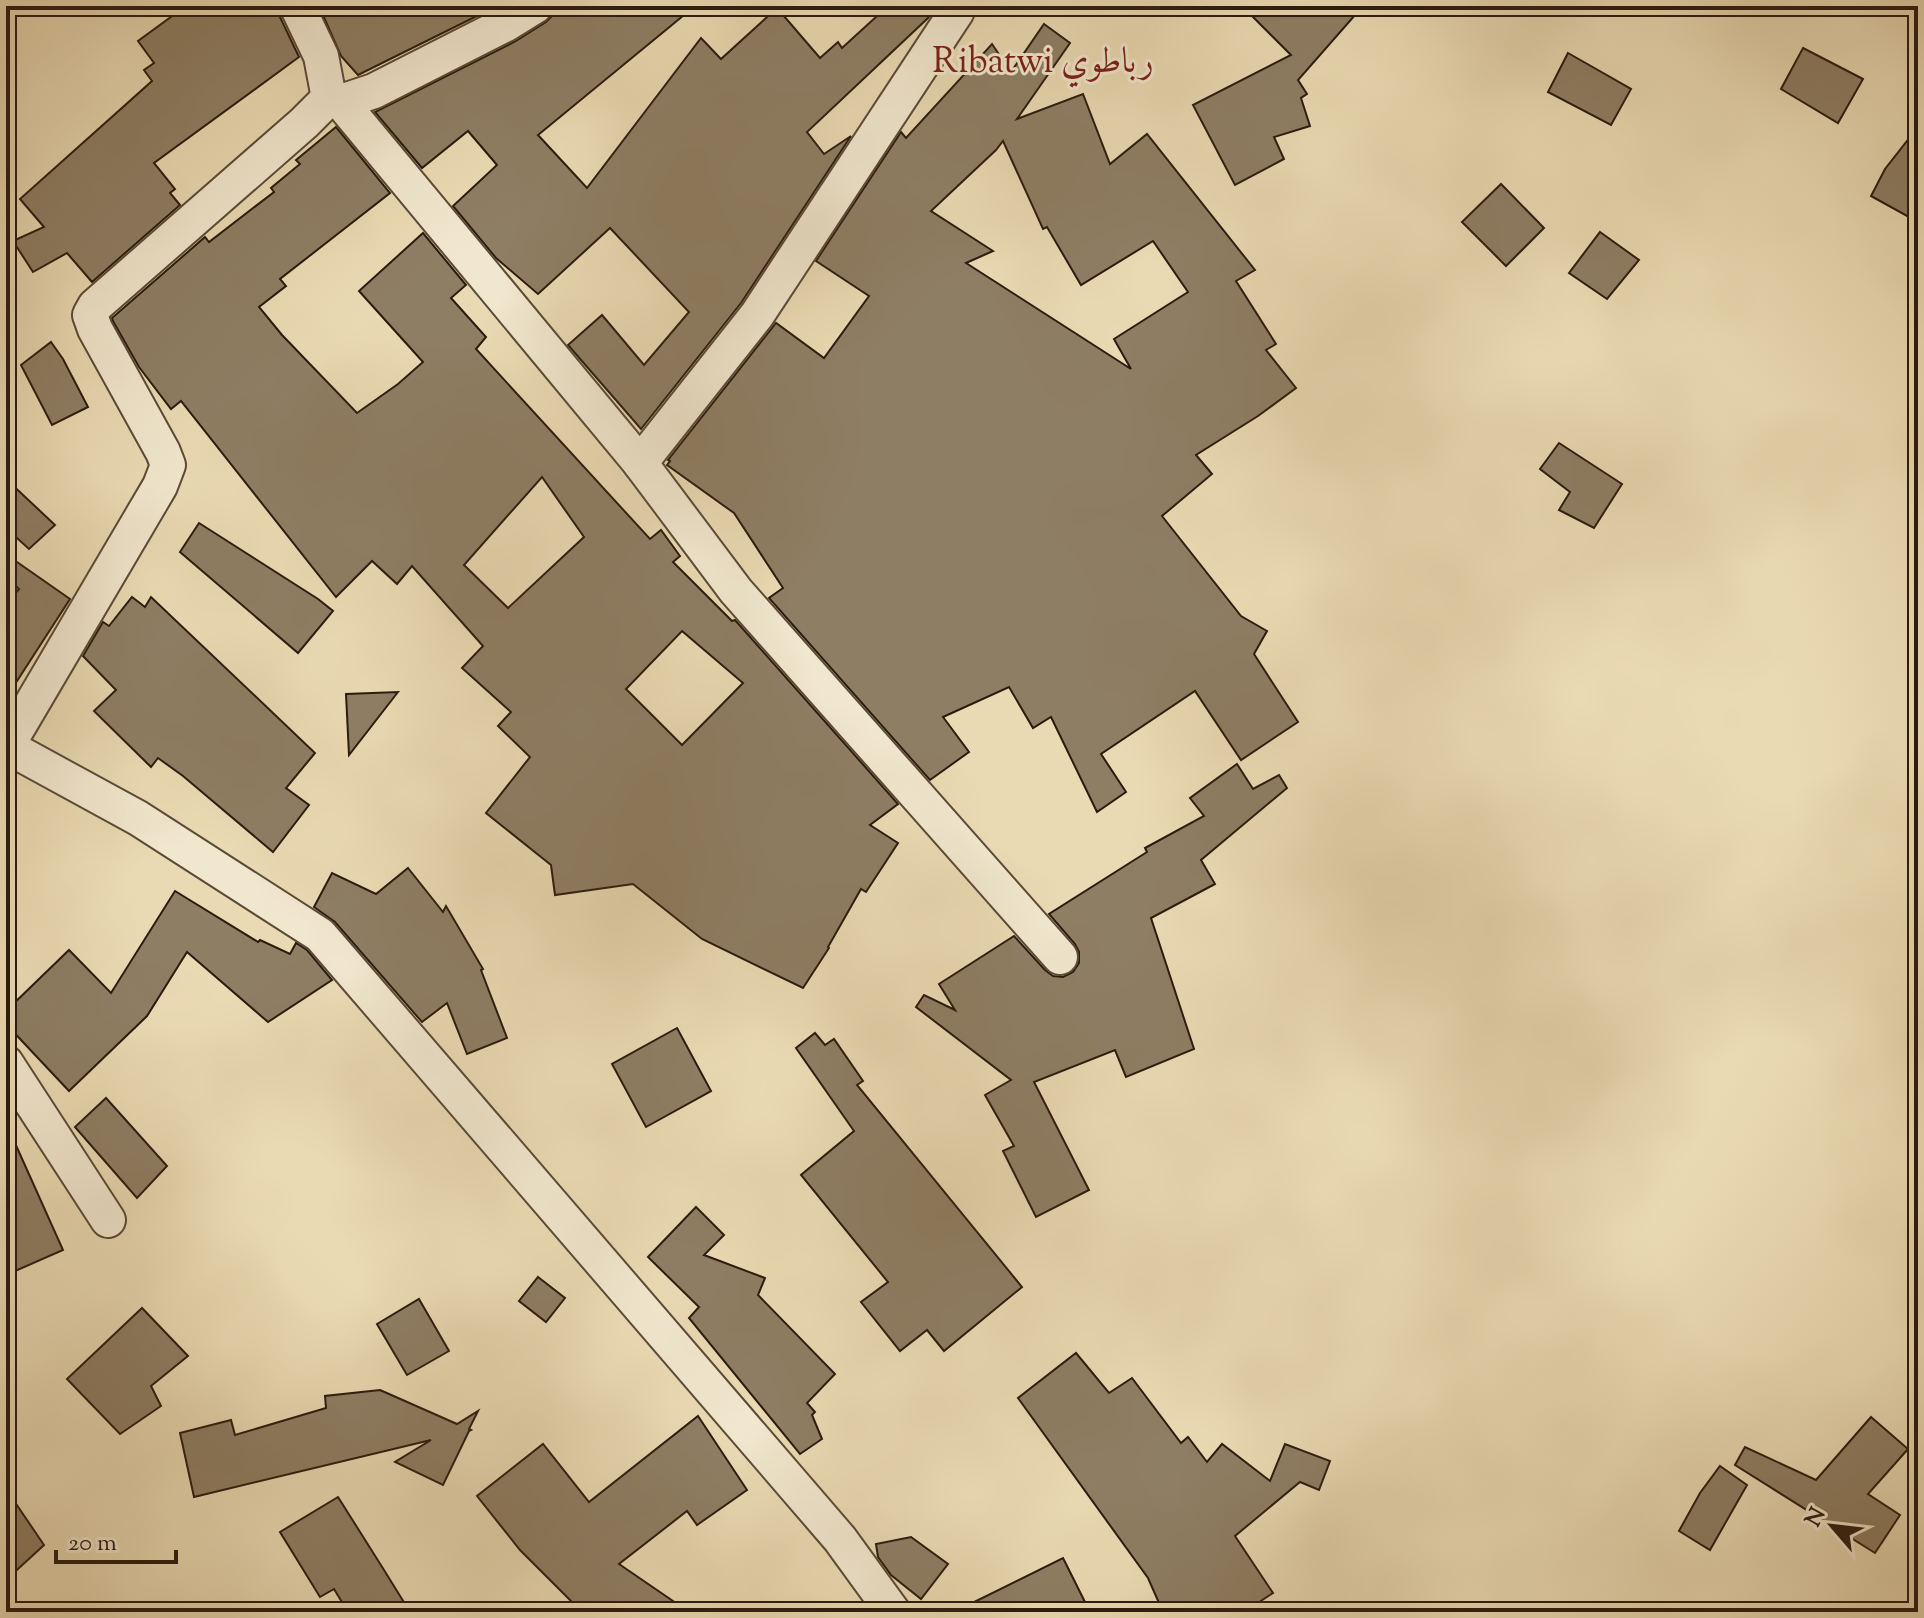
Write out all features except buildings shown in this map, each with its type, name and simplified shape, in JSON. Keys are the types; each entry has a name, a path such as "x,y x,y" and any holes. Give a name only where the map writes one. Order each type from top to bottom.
{"street":[{"path":"297,6 321,56 335,100 640,463 736,591 1060,957"},
{"path":"535,6 374,91 335,100 304,123 95,306 90,315 95,329 168,465 160,486 6,746 138,818 320,935 840,1539 893,1612"},
{"path":"640,463 757,315 957,11 957,6"},
{"path":"6,1063 108,1220"}],"district":[{"name":"Ribatwi رباطوي","path":"1043,59"}]}
